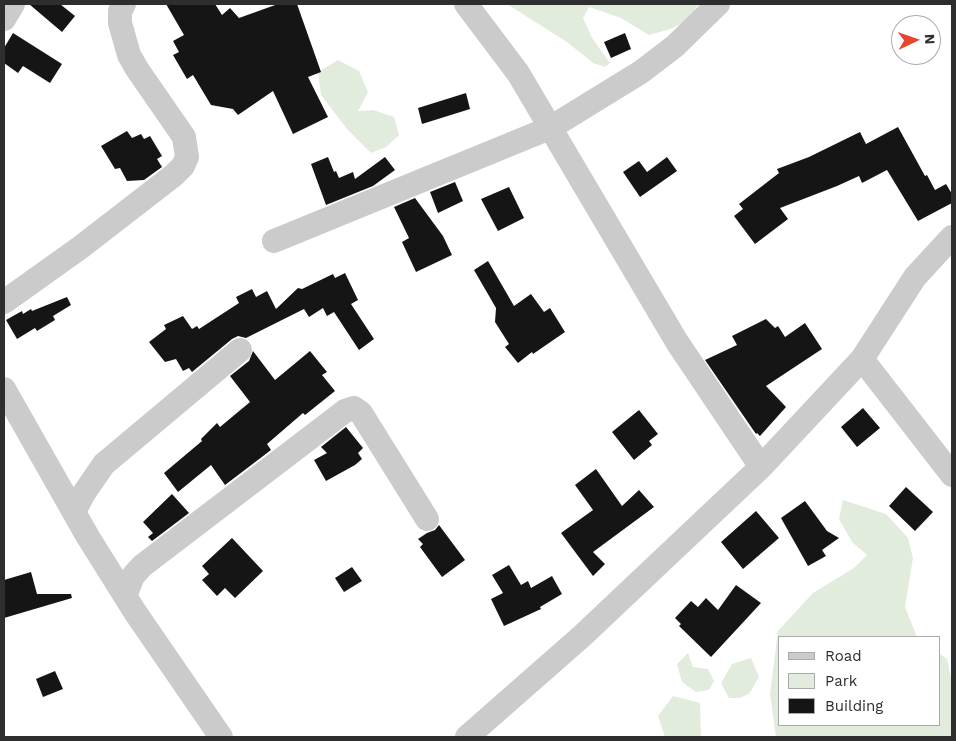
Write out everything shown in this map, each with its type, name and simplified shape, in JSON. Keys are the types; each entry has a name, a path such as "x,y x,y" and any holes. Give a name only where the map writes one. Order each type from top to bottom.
{"street":[{"path":"4,19 13,4"},
{"path":"4,302 81,247 174,175 183,166 187,157 184,137 136,69 129,55 120,23 120,11 124,4"},
{"path":"466,4 518,73 677,342 761,467"},
{"path":"274,241 550,128 641,72 675,46 718,4"},
{"path":"467,737 582,636 761,467 862,359 915,277 952,237"},
{"path":"74,512 84,493 104,464 240,350"},
{"path":"862,359 952,475"},
{"path":"4,389 74,512 125,596 222,737"},
{"path":"125,596 133,576 142,566 345,411 354,408 361,413 427,519"}],"green space":[{"path":"507,4 698,5 687,21 670,29 649,35 621,18 589,7 583,18 592,38 610,63 605,67 593,63 567,42"},
{"path":"338,60 359,71 368,92 358,111 373,110 394,117 399,135 386,147 371,153 347,129 321,95 318,72"},
{"path":"843,500 886,514 908,538 913,558 905,607 917,636 778,636 778,726 941,726 941,655 947,659 952,683 952,737 776,737 770,694 778,631 813,593 854,568 867,555 852,542 839,519"},
{"path":"688,653 693,667 708,669 714,681 709,690 696,692 682,682 677,664"},
{"path":"751,658 759,677 749,694 739,698 729,698 721,683 732,664"},
{"path":"673,696 700,703 701,737 665,737 658,716"}],"building":[{"path":"29,4 60,4 75,16 62,32"},
{"path":"166,4 215,4 222,15 230,8 239,18 278,4 297,4 321,72 308,77 328,117 293,134 273,91 238,115 233,109 211,105 193,75 187,79 173,55 179,52 173,41 184,35"},
{"path":"13,33 62,64 50,83 23,66 18,73 4,63 4,48"},
{"path":"625,33 631,49 611,58 604,42"},
{"path":"466,93 470,109 422,124 418,108"},
{"path":"898,127 925,176 927,175 935,190 946,184 952,194 952,203 918,221 887,170 862,183 859,176 780,208 788,219 755,244 734,216 743,209 739,204 779,173 777,169 809,157 860,132 866,144"},
{"path":"127,131 132,138 141,134 144,139 150,136 162,156 157,159 162,167 144,180 127,181 120,168 115,169 101,146"},
{"path":"328,157 334,172 336,171 339,178 353,172 355,179 385,157 395,170 373,186 326,205 311,164"},
{"path":"667,157 677,171 640,197 623,172 639,161 647,172"},
{"path":"455,182 463,201 438,213 430,192"},
{"path":"509,187 524,218 498,231 481,199"},
{"path":"415,198 443,236 452,255 416,272 402,242 409,238 394,207"},
{"path":"488,261 514,306 531,294 544,312 550,308 565,332 518,363 505,347 509,344 495,322 496,308 474,270"},
{"path":"345,273 358,300 351,304 374,339 359,350 334,312 327,316 323,308 309,317 304,309 246,338 238,336 192,372 189,368 183,371 176,359 165,362 149,342 166,329 164,325 183,316 192,329 197,326 199,329 239,303 236,297 252,289 256,297 267,291 276,309 298,288 302,289 333,274 335,278"},
{"path":"67,297 71,305 53,316 55,320 37,331 35,328 17,339 6,320 22,311 23,314 31,309 32,311"},
{"path":"766,319 775,328 778,326 785,337 805,323 822,349 766,386 786,407 760,436 756,434 705,360 737,345 732,336"},
{"path":"253,351 275,380 310,351 327,372 322,375 335,391 305,415 303,413 267,444 271,450 225,485 211,465 178,492 164,473 202,441 201,439 217,423 220,427 250,402 230,376 249,361"},
{"path":"863,408 880,428 857,447 841,427"},
{"path":"639,410 658,434 649,441 652,445 634,460 612,432"},
{"path":"346,427 363,448 358,453 362,459 326,481 314,460 327,453 321,447"},
{"path":"596,469 622,506 639,490 654,507 593,552 605,564 593,576 561,533 593,510 575,485"},
{"path":"906,487 933,512 915,531 889,506"},
{"path":"172,494 189,513 152,541 148,537 153,533 143,522"},
{"path":"805,501 827,531 839,538 822,550 826,556 808,566 781,518"},
{"path":"756,511 779,538 743,569 721,542"},
{"path":"439,525 465,560 442,577 420,547 423,544 418,539 435,530"},
{"path":"232,538 263,571 235,598 225,588 217,596 202,580 209,574 202,566"},
{"path":"509,565 521,585 528,581 531,588 552,576 562,594 540,607 541,609 504,626 491,599 503,593 492,575"},
{"path":"352,567 362,581 344,592 335,578"},
{"path":"31,572 37,594 71,594 72,598 4,618 4,580"},
{"path":"736,585 761,603 711,657 679,626 681,624 675,618 691,601 698,607 706,598 718,610"},
{"path":"55,671 63,689 43,697 36,679"}]}
